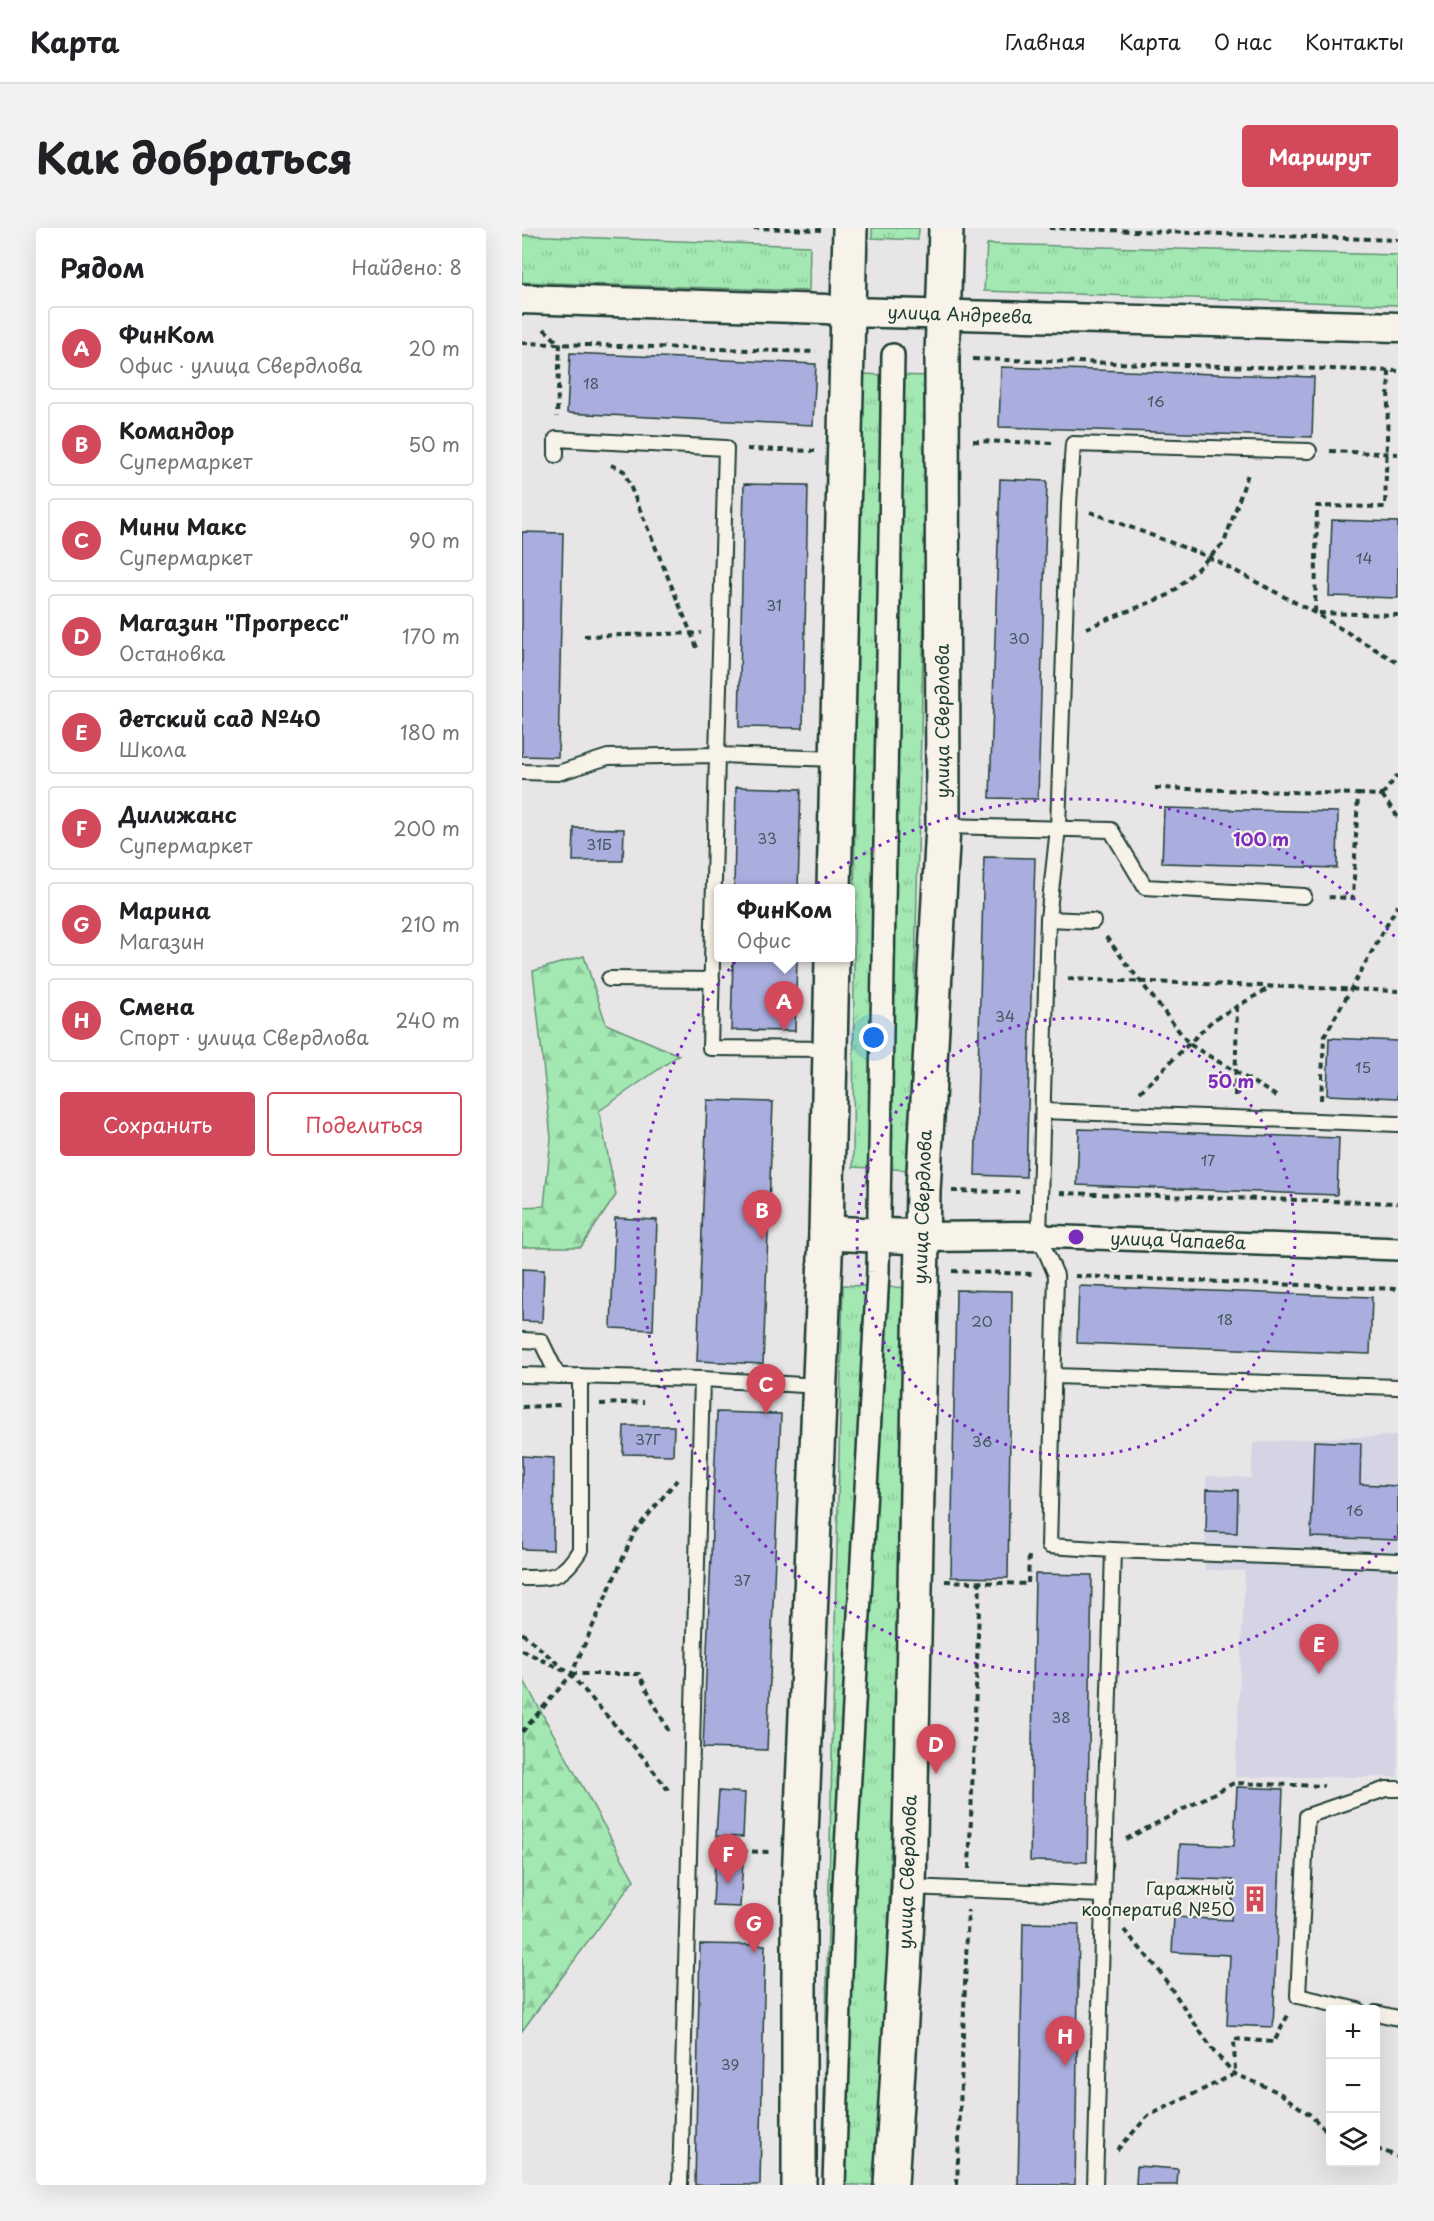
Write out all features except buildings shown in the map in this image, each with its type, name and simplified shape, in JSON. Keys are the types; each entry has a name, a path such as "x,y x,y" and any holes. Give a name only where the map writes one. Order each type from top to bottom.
{"street":[{"name":"улица Свердлова","path":"891,2185 909,1887 922,1237 943,826 943,315 946,228"},
{"path":"834,884 848,312 837,229"},
{"name":"улица Андреева","path":"522,299 826,309 848,312 1398,327"},
{"path":"834,2185 844,1885 879,1237 893,355"},
{"path":"799,2185 799,1883 826,1233 832,962"},
{"path":"826,1233 922,1237"},
{"name":"улица Чапаева","path":"922,1237 1039,1236 1398,1249"}],"lane":[{"path":"556,454 556,440 726,448 714,884"},
{"path":"1309,451 1073,444 1058,828 1048,919 1039,1236 1056,1275 1049,1546 1398,1561"},
{"path":"522,772 558,773 608,756 717,755 837,759"},
{"path":"943,826 1111,830 1145,886 1304,896"},
{"path":"714,890 710,1048 830,1049"},
{"path":"1048,919 1093,921"},
{"path":"609,979 712,980"},
{"path":"1043,1111 1398,1124"},
{"path":"522,1340 541,1341 558,1376"},
{"path":"522,1375 702,1379 820,1386"},
{"path":"522,1578 551,1578 570,1566 580,1550 580,1376"},
{"path":"1054,1376 1398,1387"},
{"path":"680,2185 702,1379"},
{"path":"1095,2180 1113,1550"},
{"path":"1337,2005 1298,1996 1307,1816 1386,1789 1398,1789"},
{"path":"909,1887 1103,1895"},
{"path":"1380,2014 1398,2018"}],"path":[{"path":"753,228 837,229"},
{"path":"1049,228 1398,240"},
{"path":"556,440 560,344"},
{"path":"1315,613 1317,506 1385,507 1389,371"},
{"path":"726,448 816,451 817,440"},
{"path":"966,441 1073,444"},
{"path":"1065,636 1171,594 1224,543 1256,449"},
{"path":"1309,451 1398,454"},
{"path":"605,462 624,471 699,654"},
{"path":"1069,504 1209,557 1315,613 1398,663"},
{"path":"1315,613 1398,615"},
{"path":"584,636 721,632"},
{"path":"1382,795 1398,775"},
{"path":"1155,788 1382,795"},
{"path":"1304,896 1353,898 1358,794"},
{"path":"1382,795 1398,818"},
{"path":"1093,921 1189,1044 1320,1122 1324,1037 1398,905"},
{"path":"1047,979 1398,991"},
{"path":"1119,1114 1213,1020 1272,987"},
{"path":"1235,1118 1237,1006"},
{"path":"942,1191 1398,1203"},
{"path":"951,1271 1398,1289"},
{"path":"522,1407 646,1402"},
{"path":"522,1732 571,1675 635,1531 681,1475"},
{"path":"940,1581 1028,1584 1030,1544 1049,1546"},
{"path":"522,1633 571,1675 642,1756 690,1819 708,1850 770,1852 770,1862"},
{"path":"522,1650 571,1675 639,1674 691,1774"},
{"path":"1104,1851 1234,1783 1332,1786"},
{"path":"1103,1895 1117,1922 1158,1969 1214,2052 1234,2074 1278,2092 1309,2114 1326,2130"},
{"path":"1234,2074 1234,2038 1274,2042 1298,1996"},
{"path":"1095,2180 1148,2116 1234,2074"},
{"path":"1380,2150 1398,2157"}],"shaded area":[{"path":"1398,1436 1398,1777 1235,1777 1245,1571 1205,1570 1206,1476 1251,1478 1253,1443 1314,1438"}],"green space":[{"path":"872,228 919,228 918,240 872,238"},
{"path":"522,235 810,246 809,291 522,282"},
{"path":"987,244 1398,255 1398,305 984,291"},
{"path":"857,374 930,376 910,1170 853,1167"},
{"path":"584,956 606,1024 679,1055 599,1111 616,1195 581,1247 522,1247 522,1207 544,1206 551,1138 533,971"},
{"path":"843,1285 913,1288 878,2185 822,2185"},
{"path":"522,1677 634,1880 522,2031"}],"place":[{"name":"ФинКом","path":"784,1031"},
{"name":"Командор","path":"762,1240"},
{"name":"Мини Макс","path":"766,1414"},
{"name":"детский сад №40","path":"1319,1674"},
{"name":"Магазин \"Прогресс\"","path":"936,1774"},
{"name":"Дилижанс","path":"728,1884"},
{"name":"Гаражный кооператив №50","path":"1255,1899"},
{"name":"Марина","path":"754,1953"},
{"name":"Смена","path":"1065,2066"}]}
